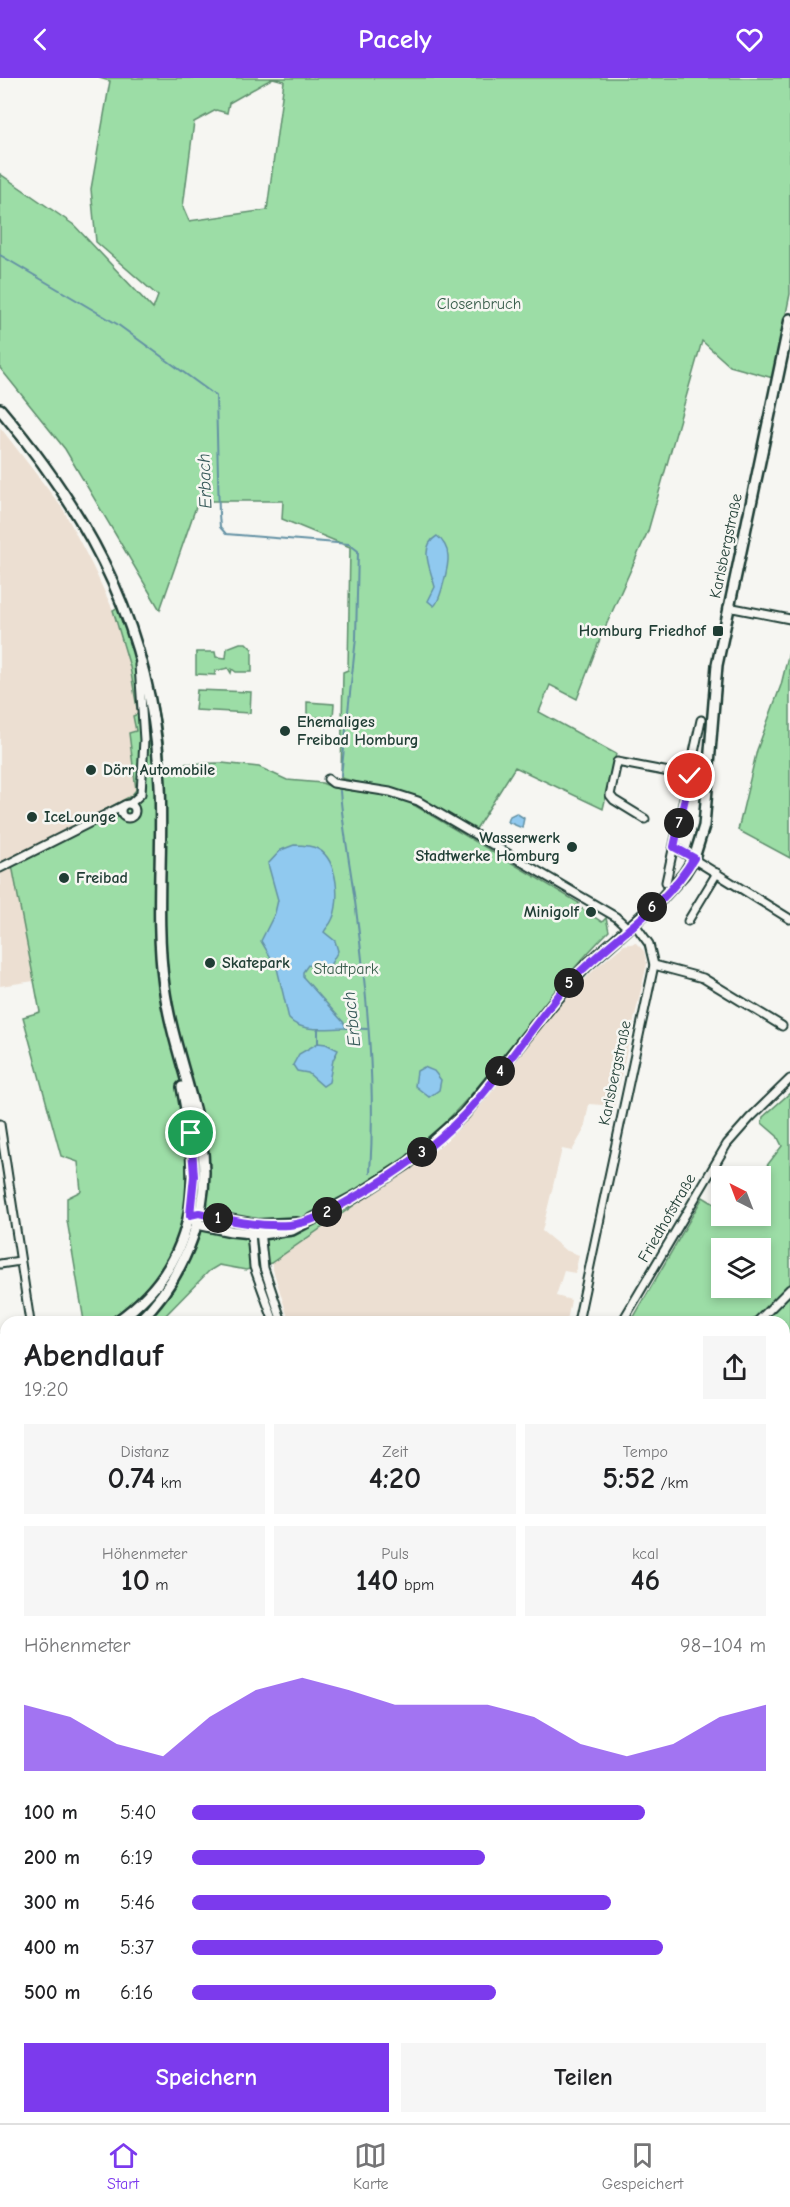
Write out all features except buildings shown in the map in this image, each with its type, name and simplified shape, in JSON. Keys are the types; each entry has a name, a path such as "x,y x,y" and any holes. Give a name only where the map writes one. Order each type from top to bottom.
{"main road":[{"name":"Karlsbergstraße","path":"196,1224 256,1234 292,1230 377,1184 429,1146 464,1114 558,996 597,954 677,883 694,858 704,826 708,747 717,665 728,606 786,352 790,318"},
{"path":"0,409 61,487 94,540 111,574 140,656 152,706 160,782 160,946 193,1154 196,1224 189,1249 173,1280 143,1316"},
{"path":"194,1214 257,1225 309,1221"},
{"path":"124,1316 157,1284 176,1253 194,1214"}],"street":[{"path":"728,606 790,619"},
{"path":"0,868 126,805 141,794 144,733 140,656"},
{"path":"666,882 701,720"},
{"path":"696,746 708,747"},
{"path":"645,819 614,801 610,795 616,762 690,776"},
{"path":"328,779 333,783 390,792 418,801 631,926 649,944 654,965 703,978 782,1026"},
{"path":"85,826 114,816 126,818 135,813 135,807 126,805"},
{"path":"126,805 121,813 126,818"},
{"path":"674,847 790,919"},
{"path":"688,921 717,873"},
{"name":"Karlsbergstraße","path":"579,1316 654,965"},
{"name":"Friedhofstraße","path":"626,1316 727,1144 750,1118 790,1080"},
{"path":"0,1124 27,1316"},
{"path":"257,1225 254,1267 272,1316"},
{"path":"256,1234 264,1268 280,1316"},
{"path":"0,1264 20,1261"},
{"path":"763,1316 790,1289"}],"shaded area":[{"path":"0,427 63,509 93,567 113,610 130,667 138,714 133,717 136,731 129,733 136,790 132,796 11,860 34,981 0,986"},
{"path":"636,943 644,951 647,964 614,1106 589,1104 584,1130 572,1151 562,1149 542,1231 565,1250 579,1255 575,1273 564,1271 556,1296 571,1300 568,1316 287,1316 271,1263 434,1151 463,1124 562,1002 598,966 624,945"}],"green space":[{"name":"Closenbruch","path":"99,78 273,78 790,78 790,294 773,378 730,366 702,341 648,531 600,639 577,699 550,685 539,712 616,754 603,809 515,767 476,829 413,796 341,778 343,672 348,670 350,547 282,519 283,501 198,501 160,610 65,449 0,368 0,174 74,225 153,309 158,296 96,242 91,189 110,81","holes":["273,78 284,81 267,210 189,221 183,207 194,122 216,110 227,113 229,103"]},
{"name":"Stadtpark","path":"127,602 146,661 156,702 165,764 222,763 259,767 287,780 322,783 334,788 402,798 579,903 578,906 602,922 606,918 609,931 563,981 477,1088 454,1113 414,1151 360,1188 360,1201 271,1263 246,1270 219,1265 209,1271 165,1316 83,1316 67,1220 67,1198 81,1191 78,1162 61,1156 23,1017 40,1012 11,860 131,796 136,790 129,733 136,731 133,716 138,714 130,667 113,610"},
{"path":"246,643 252,649 252,672 236,672 232,669 231,673 228,668 215,671 215,675 196,674 196,652 215,652 216,657 226,658 227,648"},
{"path":"790,648 790,858 738,830 757,750 781,685"},
{"path":"197,690 251,692 250,713 195,710"},
{"path":"307,702 334,704 333,718 307,717"},
{"path":"790,1093 790,1316 634,1316 703,1197 711,1202 711,1226 771,1226 771,1166 767,1166 782,1146 777,1136 762,1123 763,1117"}],"water":[{"path":"437,536 446,548 448,561 446,575 434,606 428,601 435,587 427,552 431,541"},
{"path":"516,813 524,818 522,828 508,822 510,816"},
{"path":"294,845 318,849 325,854 334,872 337,893 335,912 324,932 335,941 338,951 329,967 320,968 308,965 303,972 303,977 346,1028 308,1028 289,1019 277,968 261,941 275,913 278,900 268,864 281,850"},
{"path":"318,1043 338,1050 333,1060 329,1082 323,1086 308,1073 297,1071 293,1065 299,1054"},
{"path":"424,1067 434,1071 441,1080 439,1090 429,1097 415,1086 417,1071"}],"waterway":[{"name":"Erbach","path":"0,255 117,324 216,396 219,514 220,527 226,534 349,544 358,551 356,638 341,776"},
{"name":"Erbach","path":"340,791 367,1008 372,1107 370,1173"},
{"path":"346,1028 367,1029"},
{"path":"318,1029 318,1043"}],"place":[{"name":"Homburg Friedhof","path":"718,631"},
{"name":"Ehemaliges Freibad Homburg","path":"285,731"},
{"name":"Dörr Automobile","path":"91,770"},
{"name":"IceLounge","path":"32,817"},
{"name":"Wasserwerk Stadtwerke Homburg","path":"572,847"},
{"name":"Freibad","path":"64,878"},
{"name":"Minigolf","path":"591,912"},
{"name":"Skatepark","path":"210,963"}],"route":[{"path":"191,1133 194,1176 190,1215 199,1213 257,1225 288,1225 309,1221 360,1194 408,1163 464,1114 553,1003 597,954 662,898 684,874 694,858 674,847 690,776"}]}
